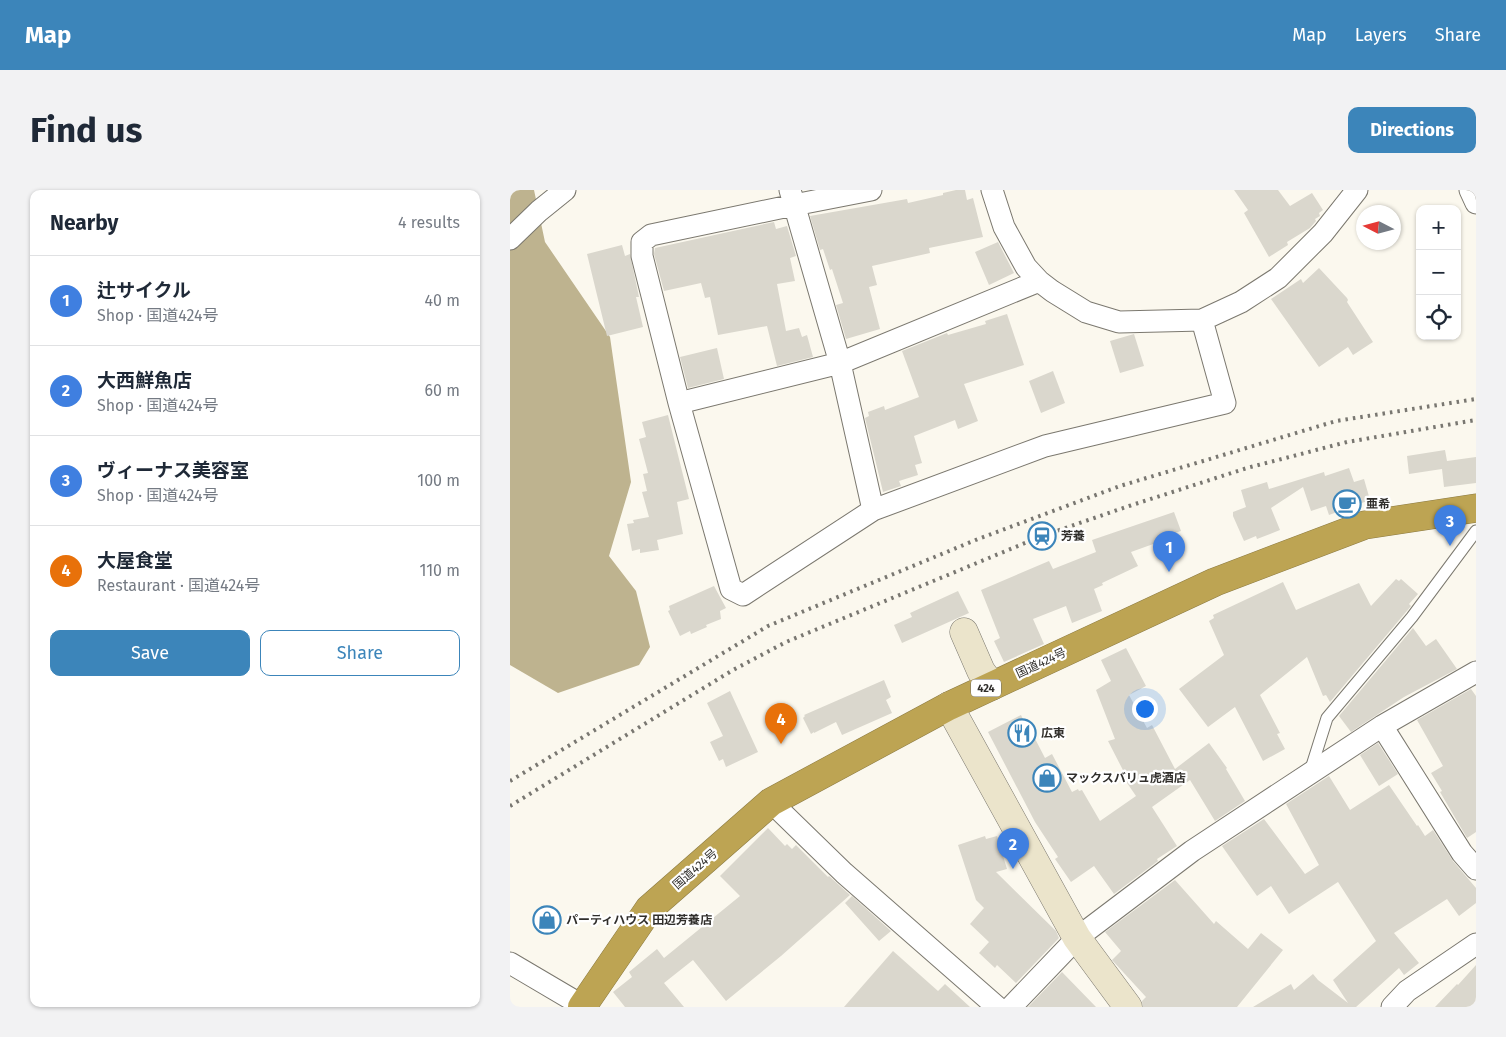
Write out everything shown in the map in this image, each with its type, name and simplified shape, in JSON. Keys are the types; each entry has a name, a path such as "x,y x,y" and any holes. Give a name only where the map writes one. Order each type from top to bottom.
{"highway":[{"name":"国道424号","path":"582,1007 649,909 771,802 950,706 1215,582 1366,525 1476,508"}],"street":[{"path":"510,239 538,211 565,190"},
{"path":"871,190 792,197 651,235 642,242 642,256 678,403 731,589 743,595 873,510 1045,446 1225,403 1202,320"},
{"path":"992,190 1004,227 1026,267 1039,282 1086,312 1119,322 1202,320 1241,302 1278,278 1323,233 1357,190"},
{"path":"1470,190 1476,203"},
{"path":"792,197 840,363 873,510"},
{"path":"678,403 840,363 1039,282"},
{"path":"964,632 981,671 992,686"},
{"path":"1011,1007 1078,938 1192,851 1382,726 1476,672"},
{"path":"950,706 1078,938 1128,1007"},
{"path":"1382,726 1462,853 1476,869"},
{"path":"771,802 844,873 997,1007"},
{"path":"1392,1007 1407,991 1476,944"},
{"path":"510,963 582,1007"}],"lane":[{"path":"1310,772 1327,718 1412,617 1476,531"}],"shaded area":[{"path":"510,190 534,190 545,242 610,337 631,482 609,556 636,591 650,647 639,665 558,693 510,665"}],"building":[{"path":"956,190 965,190 967,200 973,198 983,237 929,248 930,253 872,266 877,285 869,287 880,329 846,339 836,305 843,303 832,269 830,270 823,249 820,250 810,216 907,199 908,203"},
{"path":"1234,190 1278,190 1290,206 1312,193 1323,210 1310,228 1287,242 1288,245 1269,257 1244,213 1248,210"},
{"path":"774,222 776,229 787,226 796,256 790,258 795,281 777,284 786,331 799,328 802,337 807,335 813,357 777,366 767,326 718,335 710,297 705,298 701,283 664,291 654,254 655,248"},
{"path":"998,242 1014,273 989,285 975,252"},
{"path":"622,245 625,256 630,254 639,297 636,297 643,327 607,336 587,254"},
{"path":"1319,268 1347,298 1347,302 1373,342 1353,355 1348,347 1319,367 1271,299 1301,279 1303,283"},
{"path":"1007,314 1024,365 964,384 978,421 958,429 955,420 914,436 922,463 915,465 918,475 899,481 901,486 883,492 865,418 869,416 868,412 884,406 885,410 919,397 902,351 947,333 948,335 986,324 985,321"},
{"path":"1134,334 1144,366 1120,373 1110,341"},
{"path":"717,348 724,379 688,388 680,357"},
{"path":"1053,371 1065,403 1041,413 1029,381"},
{"path":"668,415 689,499 677,502 683,534 657,540 659,550 640,553 640,549 632,551 627,524 634,523 633,520 649,517 642,492 647,491 643,474 648,473 639,439 646,437 642,422"},
{"path":"1445,450 1447,461 1476,457 1476,483 1444,487 1442,469 1409,474 1407,456"},
{"path":"1349,468 1354,482 1364,479 1370,500 1329,515 1326,506 1311,511 1303,487 1271,508 1280,530 1257,539 1256,536 1244,541 1233,516 1233,512 1246,507 1241,490 1267,482 1269,489 1324,472 1325,476"},
{"path":"1174,512 1181,531 1169,535 1170,538 1131,552 1138,566 1102,583 1103,585 1094,589 1102,611 1072,623 1066,606 1033,619 1044,644 1004,662 994,641 1000,638 981,590 1049,561 1053,569 1096,552 1092,540"},
{"path":"1396,579 1399,581 1401,579 1418,594 1409,604 1411,606 1330,702 1326,695 1323,696 1307,657 1260,695 1280,733 1277,734 1285,749 1263,761 1235,707 1208,727 1179,689 1224,655 1209,621 1214,618 1213,615 1283,582 1296,610 1359,583 1371,606"},
{"path":"714,586 726,608 720,611 721,619 691,634 690,631 680,636 668,611 670,610 669,606"},
{"path":"958,591 969,613 902,643 894,625 912,617 910,613"},
{"path":"1413,628 1426,646 1436,639 1457,669 1404,697 1351,732 1339,716"},
{"path":"1126,648 1146,686 1129,695 1147,728 1152,725 1175,769 1209,743 1227,768 1245,801 1215,821 1190,780 1152,807 1177,846 1157,859 1158,861 1114,894 1094,866 1071,882 1055,859 1058,857 1035,822 988,732 1021,715 1045,758 1052,754 1072,792 1078,789 1079,791 1082,790 1100,821 1136,796 1125,780 1127,778 1108,741 1115,739 1096,690 1111,681 1101,660"},
{"path":"884,680 891,697 886,700 892,713 842,735 836,722 811,734 803,718 804,715"},
{"path":"1471,689 1476,696 1476,832 1467,838 1431,773 1443,766 1417,720"},
{"path":"730,691 758,752 726,767 723,759 719,761 710,742 723,736 707,703"},
{"path":"1378,743 1398,774 1379,786 1360,755"},
{"path":"1329,776 1350,810 1389,785 1425,836 1433,830 1453,861 1476,888 1476,903 1459,916 1447,899 1394,933 1419,963 1404,975 1399,968 1356,1007 1253,1007 1291,984 1294,990 1313,974 1348,1003 1333,980 1376,941 1338,882 1289,914 1271,886 1257,896 1222,846 1264,819 1305,874 1319,865 1286,804"},
{"path":"768,828 785,846 787,844 792,849 796,845 828,877 850,895 781,956 726,1001 693,960 664,983 684,1007 625,1007 613,992 632,977 629,972 657,949 664,958 740,896 720,876"},
{"path":"985,836 986,839 997,836 1007,869 996,872 1056,931 1059,938 1016,983 997,965 995,968 979,953 989,942 970,924 984,908 976,900 958,845"},
{"path":"1175,880 1214,924 1216,921 1248,949 1261,933 1283,950 1237,1007 1143,1007 1142,1001 1146,997 1112,960 1121,951 1105,932"},
{"path":"852,896 891,931 879,941 845,903"},
{"path":"893,951 938,991 945,984 970,1007 844,1007"},
{"path":"1476,965 1476,1007 1435,1007 1458,985"},
{"path":"1062,972 1096,1007 1028,1007"}],"railway":[{"path":"510,781 768,626 978,539 1120,486 1336,421 1476,399"},
{"path":"510,806 733,670 786,642 1042,536 1247,468 1347,442 1476,420"}],"place":[{"name":"亜希","path":"1347,504"},
{"name":"芳養","path":"1042,536"},
{"name":"ヴィーナス美容室","path":"1450,546"},
{"name":"辻サイクル","path":"1169,572"},
{"name":"広東","path":"1022,733"},
{"name":"大屋食堂","path":"781,744"},
{"name":"マックスバリュ虎酒店","path":"1047,778"},
{"name":"大西鮮魚店","path":"1013,869"},
{"name":"パーティハウス 田辺芳養店","path":"547,920"}]}
